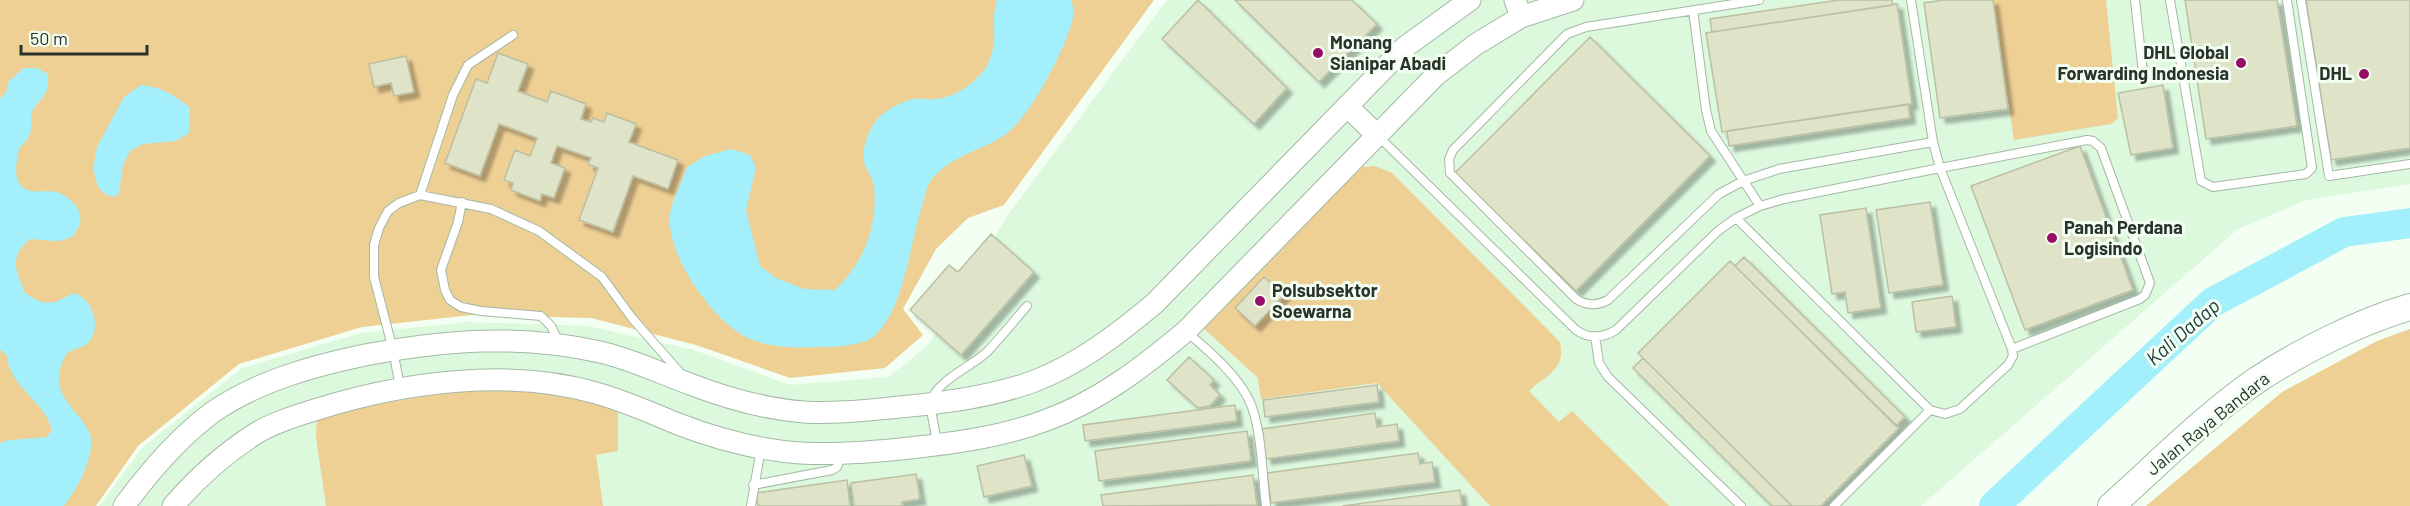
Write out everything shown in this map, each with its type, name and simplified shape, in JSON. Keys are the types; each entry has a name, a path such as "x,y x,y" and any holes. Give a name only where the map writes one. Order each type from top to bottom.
{"main road":[{"name":"Jalan Raya Bandara","path":"2111,506 2211,417 2257,381 2331,340 2392,312 2410,307"}],"street":[{"path":"124,506 149,474 183,438 212,413 239,396 310,368 428,344 467,340 559,344 603,352 734,400 804,412 837,412 930,404 998,392 1033,382 1089,352 1121,331 1155,303 1405,47 1470,0"},
{"path":"173,506 217,462 257,433 299,415 346,400 400,390 472,381 555,384 594,392 726,440 761,448 801,453 843,453 937,445 1044,421 1080,405 1142,367 1186,331 1436,75 1518,9 1573,0"},
{"path":"1348,107 1378,136"}],"lane":[{"path":"1759,0 1586,27 1567,34 1453,150 1448,168 1452,176 1576,299 1589,305 1608,300 1719,194 1743,181 1779,169 1933,142"},
{"path":"1736,218 1930,410 1945,414 1960,409 2008,365 2013,356 2013,350 1940,168 1933,142 1911,0"},
{"path":"2135,0 2143,73"},
{"path":"2170,0 2201,181 2213,187 2306,174 2312,168 2287,0"},
{"path":"2301,0 2329,176 2410,164"},
{"path":"1693,10 1706,110 1711,131 1760,206"},
{"path":"420,195 453,95 468,64 513,35"},
{"path":"1378,136 1576,330 1588,336 1603,336 1616,330 1702,245 1736,218 1760,206 1784,199 1940,168 2087,140 2093,141 2101,148 2149,277 2149,289 2140,299 2013,350"},
{"path":"400,390 393,350 374,277 374,245 379,228 388,211 399,202 420,195 491,209 539,231 602,277 632,318 690,384"},
{"path":"462,202 458,222 441,270 445,290 450,300 461,307 480,311 541,316 551,326 559,344"},
{"path":"937,445 930,404 935,393 956,374 986,353 1027,306"},
{"path":"1186,331 1220,363 1249,400 1256,422 1266,506"},
{"path":"1595,336 1599,363 1608,377 1741,506"},
{"path":"1834,506 1930,410"},
{"path":"751,506 761,448"},
{"path":"753,485 832,470 837,467 843,453"}],"shaded area":[{"path":"0,0 1154,0 1004,205 968,218 936,249 903,309 923,335 885,368 790,378 696,345 591,318 472,315 362,327 239,364 138,446 96,506 0,506"},
{"path":"1167,0 2410,0 2410,184 2306,200 2238,229 1921,506 99,506 142,448 242,368 361,333 469,322 588,326 694,350 790,385 889,377 928,345 1010,212"},
{"path":"1993,0 2106,0 2118,118 2111,124 2014,140"},
{"path":"1375,166 1392,173 1560,342 1560,360 1557,366 1529,391 1559,422 1572,411 1669,506 1490,506 1377,383 1261,399 1258,378 1201,326 1362,167"},
{"path":"2410,329 2410,506 2146,506 2282,392 2377,341"},
{"path":"503,389 552,391 618,408 618,451 596,455 603,506 326,506 316,437 317,419 409,399"}],"water":[{"path":"997,0 1071,0 1074,14 1055,65 1013,129 993,142 949,164 931,180 925,193 899,293 884,325 873,337 855,344 833,347 795,347 769,345 753,340 739,333 724,321 696,288 684,268 671,231 671,208 687,167 705,156 731,149 750,155 756,168 746,210 760,266 776,278 804,289 835,290 854,268 871,230 874,216 874,186 863,154 872,126 883,114 898,104 914,99 944,98 965,88 977,78 986,67 993,49"},
{"path":"24,68 37,68 48,74 48,87 31,113 29,136 20,147 16,166 18,180 28,190 64,195 77,208 80,224 73,236 67,239 55,241 30,239 16,258 17,270 25,293 38,301 49,303 73,293 85,300 95,322 95,329 88,343 67,353 59,372 63,395 85,425 91,438 87,465 79,483 64,506 0,506 0,443 15,439 47,437 52,430 42,411 14,377 7,356 0,349 0,98 6,93 9,81"},
{"path":"141,85 167,92 190,108 189,133 176,141 143,144 130,151 123,165 119,193 115,197 106,195 98,187 93,169 97,147 124,97"}],"building":[{"path":"1198,0 1287,88 1254,124 1162,39"},
{"name":"Monang Sianipar Abadi","path":"1235,0 1352,0 1377,24 1319,82"},
{"path":"1839,0 1892,0 1893,5 1712,32 1710,19"},
{"path":"1944,0 1993,0 2008,109 1940,118 1924,3"},
{"name":"DHL Global Forwarding Indonesia","path":"2185,0 2277,0 2297,126 2206,139"},
{"name":"DHL","path":"2306,0 2410,0 2410,148 2331,160"},
{"path":"1897,4 1912,104 1722,132 1706,33"},
{"path":"1590,37 1710,156 1576,291 1455,173"},
{"path":"498,53 528,64 518,91 547,102 551,91 586,104 581,119 591,122 593,118 604,122 607,113 636,124 629,142 678,160 668,189 633,176 613,232 579,220 598,168 588,164 591,158 557,146 551,163 565,168 554,198 542,194 540,201 511,190 513,183 504,180 515,150 530,156 537,138 499,124 480,176 445,163 476,79 487,83"},
{"path":"406,56 414,92 394,96 391,83 374,87 369,64"},
{"path":"2163,85 2173,148 2131,155 2118,93"},
{"path":"1908,104 1910,118 1729,146 1727,131"},
{"name":"Panah Perdana Logisindo","path":"2080,146 2133,290 2025,330 1971,186"},
{"path":"1930,202 1943,285 1889,293 1876,210"},
{"path":"1866,208 1881,308 1848,313 1845,292 1832,294 1820,215"},
{"path":"991,234 1034,272 961,355 910,310 949,265 958,272"},
{"path":"1744,257 1905,417 1896,426 1735,266"},
{"path":"1730,261 1899,428 1821,506 1792,506 1638,353"},
{"name":"Polsubsektor Soewarna","path":"1264,277 1284,295 1255,326 1235,308"},
{"path":"1952,296 1956,327 1916,332 1912,302"},
{"path":"1189,357 1214,380 1210,385 1220,395 1210,406 1198,408 1167,380"},
{"path":"1643,358 1792,506 1772,506 1633,368"},
{"path":"1377,385 1379,402 1265,417 1263,400"},
{"path":"1235,405 1237,421 1085,441 1083,425"},
{"path":"1375,413 1377,427 1397,424 1399,441 1266,459 1262,429"},
{"path":"1247,431 1251,461 1099,481 1095,451"},
{"path":"1418,453 1420,464 1432,462 1435,482 1271,503 1267,473"},
{"path":"1024,455 1032,486 984,497 977,466"},
{"path":"916,474 920,499 902,502 903,506 854,506 851,483"},
{"path":"1253,475 1257,505 1103,506 1101,495"},
{"path":"847,480 850,506 758,506 756,493"},
{"path":"1460,490 1462,506 1342,506"}],"waterway":[{"name":"Kali Dadap","path":"1994,506 2213,302 2344,232 2410,223"}],"place":[{"name":"Monang Sianipar Abadi","path":"1318,53"},
{"name":"DHL Global Forwarding Indonesia","path":"2241,63"},
{"name":"DHL","path":"2364,74"},
{"name":"Panah Perdana Logisindo","path":"2052,238"},
{"name":"Polsubsektor Soewarna","path":"1260,301"}]}
